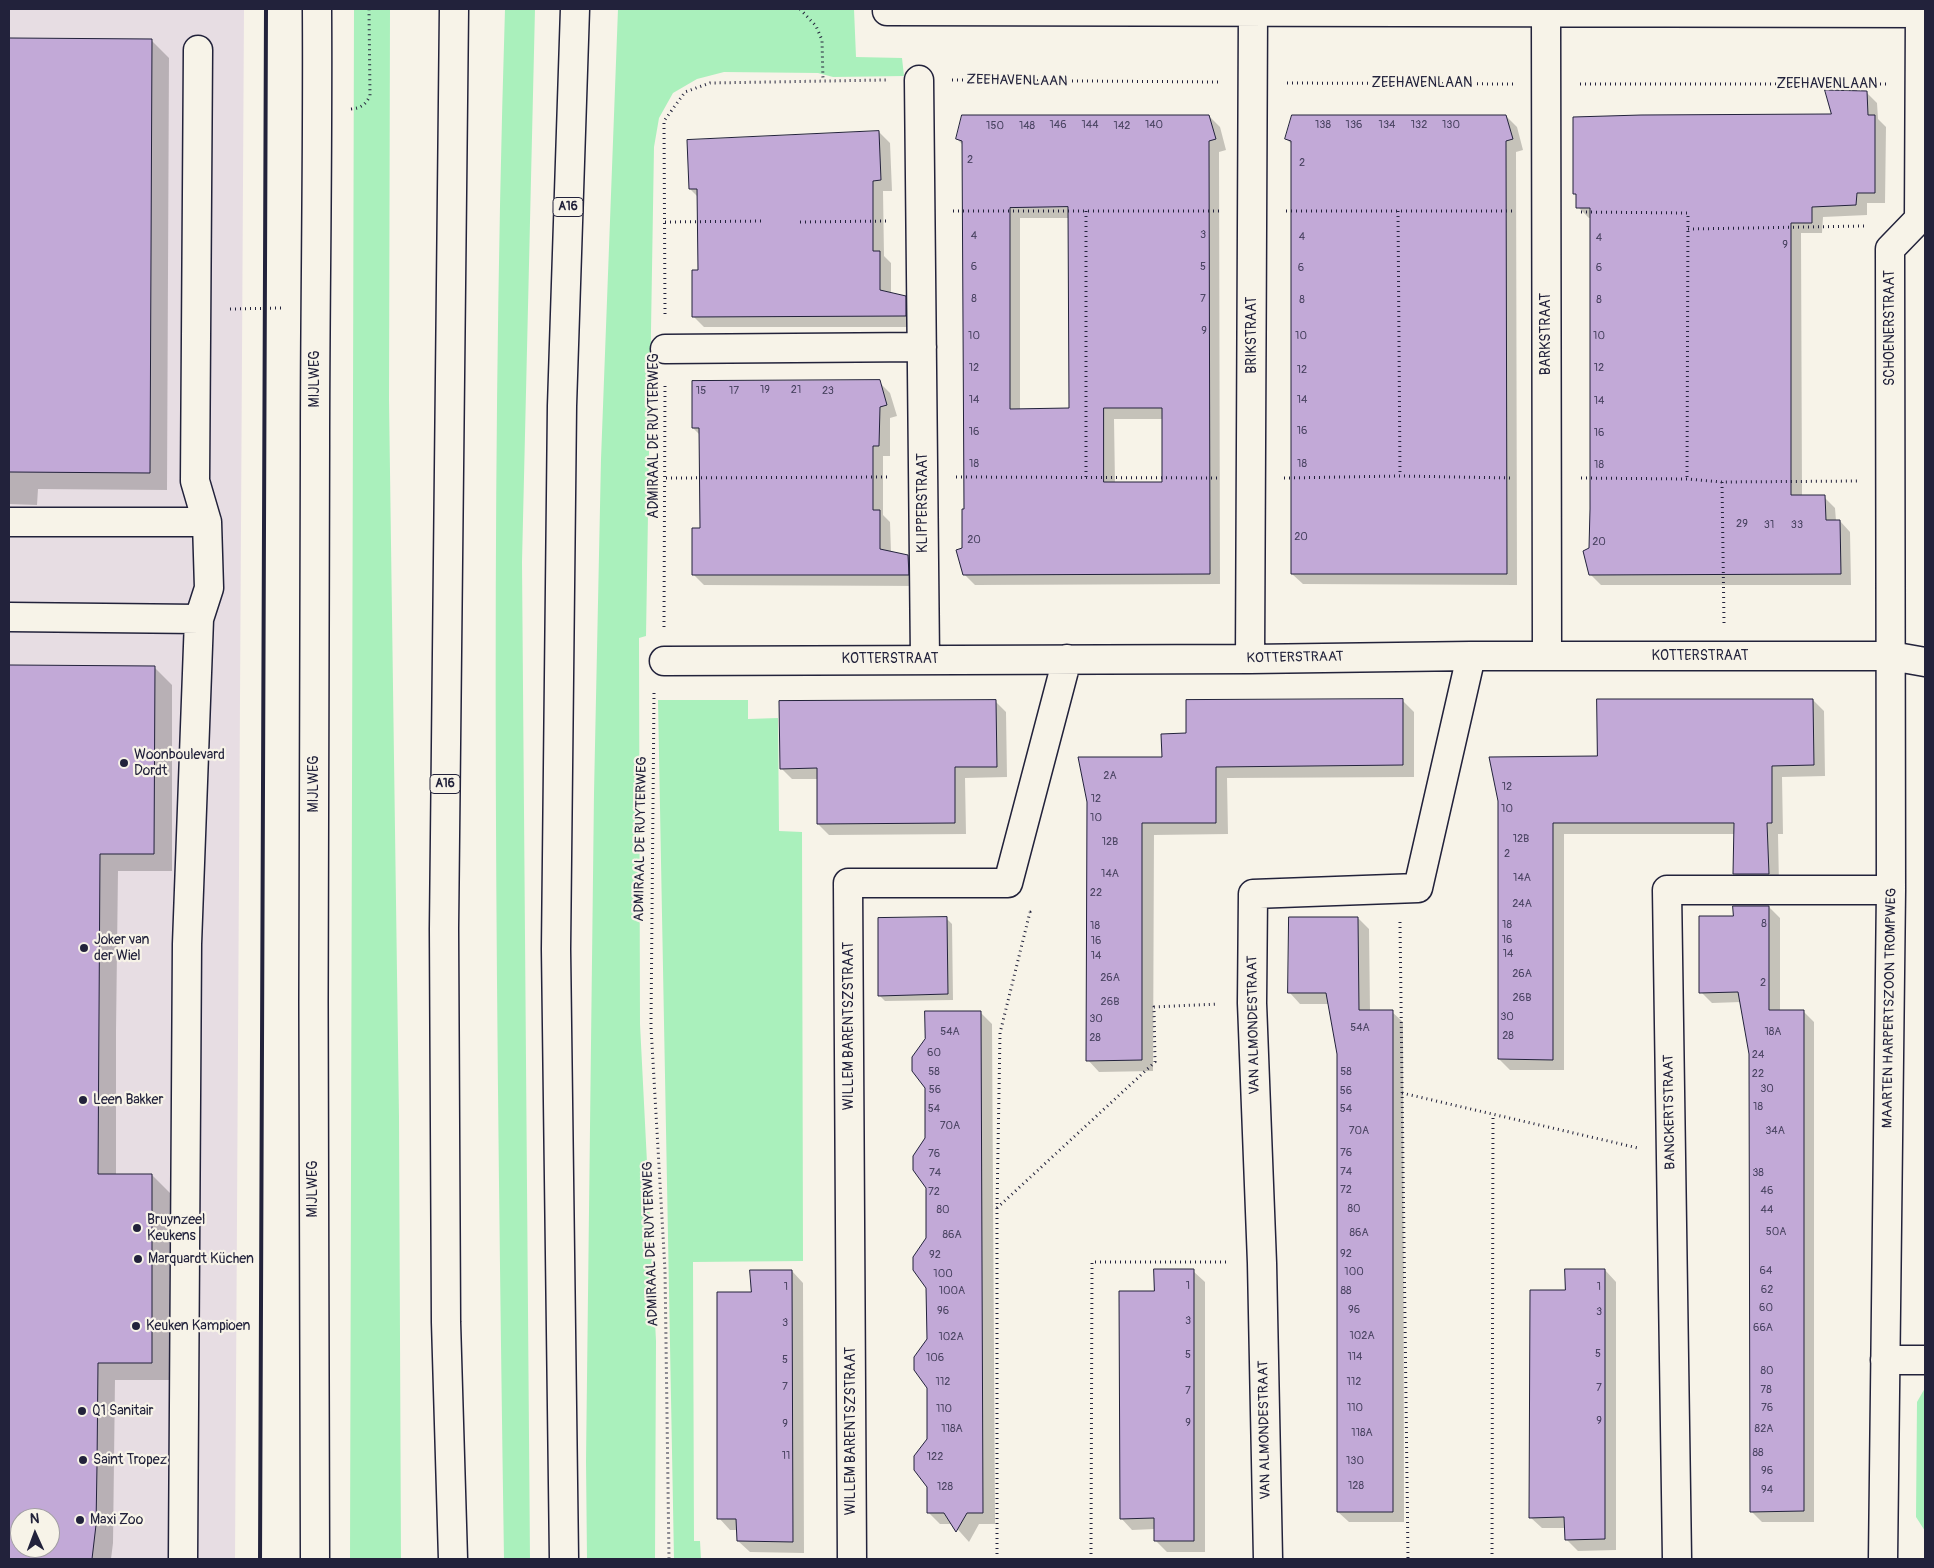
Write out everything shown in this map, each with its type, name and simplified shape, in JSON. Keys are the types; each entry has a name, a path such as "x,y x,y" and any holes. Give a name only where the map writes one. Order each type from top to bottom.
{"main road":[{"name":"MIJLWEG","path":"315,1559 312,1179 315,386 318,145 317,9"},
{"name":"A16","path":"453,1559 446,1322 444,928 454,9"},
{"name":"A16","path":"564,1559 556,949 562,406 575,9"},
{"path":"887,11 1922,13 1918,84 1919,219 1915,225"},
{"name":"BRIKSTRAAT","path":"1250,659 1253,12"},
{"name":"BARKSTRAAT","path":"1546,12 1547,656"},
{"path":"183,1559 186,944 199,619 209,588 208,522 194,481 198,50"},
{"name":"KLIPPERSTRAAT","path":"919,80 925,659"},
{"name":"SCHOENERSTRAAT","path":"1891,656 1890,249 1915,225"},
{"path":"665,349 922,347"},
{"path":"9,522 208,522"},
{"path":"9,617 199,619"},
{"name":"KOTTERSTRAAT","path":"664,661 1250,659 1471,656 1891,656 1925,662"},
{"name":"VAN ALMONDESTRAAT","path":"1268,1559 1262,1262 1252,1003 1253,894 1418,888 1471,656"},
{"name":"MAARTEN HARPERTSZOON TROMPWEG","path":"1882,1559 1892,890 1891,656"},
{"path":"1008,883 1067,659"},
{"name":"WILLEM BARENTSZSTRAAT","path":"852,1559 848,883 1008,883"},
{"name":"BANCKERTSTRAAT","path":"1677,1559 1667,890 1892,890"},
{"path":"1885,1360 1925,1360"}],"path":[{"path":"800,9 816,26 822,40 823,80"},
{"name":"ZEEHAVENLAAN","path":"664,120 685,92 710,83 919,80 1252,83 1918,84"},
{"name":"ADMIRAAL DE RUYTERWEG","path":"664,120 664,661 654,676 651,1027 665,1270 669,1559"},
{"path":"1086,211 1086,477"},
{"path":"800,222 1086,211 1546,211 1688,213 1687,479"},
{"path":"1398,211 1400,476"},
{"path":"665,222 764,221"},
{"path":"1688,229 1915,225"},
{"path":"197,310 290,308"},
{"path":"1722,482 1725,656"},
{"path":"997,1559 997,1208 1000,1033 1030,912 1006,914 1008,883"},
{"path":"1400,888 1408,1559"},
{"path":"997,1208 1155,1062 1154,1007 1252,1003"},
{"path":"1402,1093 1671,1156"},
{"path":"1492,1559 1493,1114"},
{"path":"1091,1559 1092,1262 1262,1262"}],"shaded area":[{"name":"Woonboulevard Dordt","path":"9,9 244,9 235,1559 9,1559"}],"green space":[{"path":"354,9 390,9 389,400 399,1117 401,1559 350,1559"},
{"path":"505,9 535,9 522,562 530,1559 504,1559 497,977 496,590 497,396"},
{"path":"618,9 854,9 856,57 902,58 904,76 833,77 818,73 724,72 697,79 673,93 659,118 654,147 646,636 639,638 640,1024 656,1341 655,1559 587,1559 586,1461 594,793 601,459"},
{"path":"658,700 748,700 748,719 778,718 779,831 802,832 803,1261 693,1262 694,1541 700,1541 701,1559 674,1559"},
{"path":"1925,1388 1925,1531 1916,1517 1917,1402"}],"building":[{"path":"9,38 152,39 150,473 9,472"},
{"path":"1825,90 1867,91 1868,115 1875,115 1875,193 1857,193 1856,205 1812,207 1812,223 1791,223 1791,495 1825,495 1826,520 1840,520 1841,574 1589,575 1583,551 1589,548 1590,509 1590,208 1576,208 1576,194 1573,194 1573,117 1831,114"},
{"path":"962,115 1209,115 1216,139 1209,141 1210,574 963,575 956,550 962,548 962,509 964,509 962,141 956,139","holes":["1068,207 1069,408 1010,409 1010,208","1104,408 1162,408 1162,482 1104,482"]},
{"path":"1292,115 1506,115 1513,139 1506,141 1507,574 1291,574 1291,141 1285,139"},
{"path":"879,131 881,180 873,181 873,251 880,251 880,290 906,296 906,316 692,317 692,270 698,270 697,189 689,189 687,140"},
{"path":"880,380 887,405 880,407 879,446 873,446 873,510 880,510 880,549 908,555 909,575 692,575 692,528 700,528 699,428 692,428 692,381"},
{"path":"9,665 155,666 154,854 100,854 98,1174 152,1174 152,1363 98,1363 96,1525 92,1559 9,1559"},
{"path":"1403,699 1403,765 1216,767 1216,823 1142,823 1142,1060 1086,1061 1087,802 1078,757 1162,757 1161,734 1186,733 1186,700"},
{"path":"1597,699 1813,699 1814,765 1772,766 1772,823 1767,823 1769,874 1733,874 1734,823 1553,823 1553,1060 1498,1059 1498,801 1489,757 1597,756"},
{"path":"996,700 997,767 955,767 955,823 817,824 817,768 780,769 779,701"},
{"path":"1733,906 1769,906 1769,1010 1804,1010 1804,1511 1750,1512 1749,1054 1738,992 1699,993 1699,916 1733,916"},
{"path":"947,917 948,994 878,996 878,918"},
{"path":"1289,917 1358,917 1359,1010 1393,1010 1393,1512 1337,1512 1337,1054 1326,993 1288,993"},
{"path":"925,1011 981,1011 983,1513 967,1513 956,1532 944,1513 927,1513 927,1487 914,1470 914,1456 927,1439 927,1388 914,1370 914,1357 927,1339 926,1288 913,1270 913,1257 926,1238 926,1188 913,1170 913,1156 925,1138 925,1088 912,1071 912,1057 925,1039"},
{"path":"1154,1269 1194,1269 1194,1541 1154,1541 1154,1518 1120,1519 1119,1291 1154,1291"},
{"path":"1565,1269 1605,1269 1605,1539 1565,1540 1564,1517 1529,1518 1530,1290 1565,1290"},
{"path":"750,1270 792,1270 793,1542 737,1541 736,1519 717,1519 717,1292 751,1292"}],"railway":[{"path":"260,1559 266,9"}],"place":[{"name":"Woonboulevard Dordt","path":"124,763"},
{"name":"Joker van der Wiel","path":"84,948"},
{"name":"Leen Bakker","path":"83,1100"},
{"name":"Bruynzeel Keukens","path":"137,1228"},
{"name":"Marquardt Küchen","path":"138,1259"},
{"name":"Keuken Kampioen","path":"136,1326"},
{"name":"Q1 Sanitair","path":"82,1411"},
{"name":"Saint Tropez","path":"83,1460"},
{"name":"Maxi Zoo","path":"80,1520"}]}
